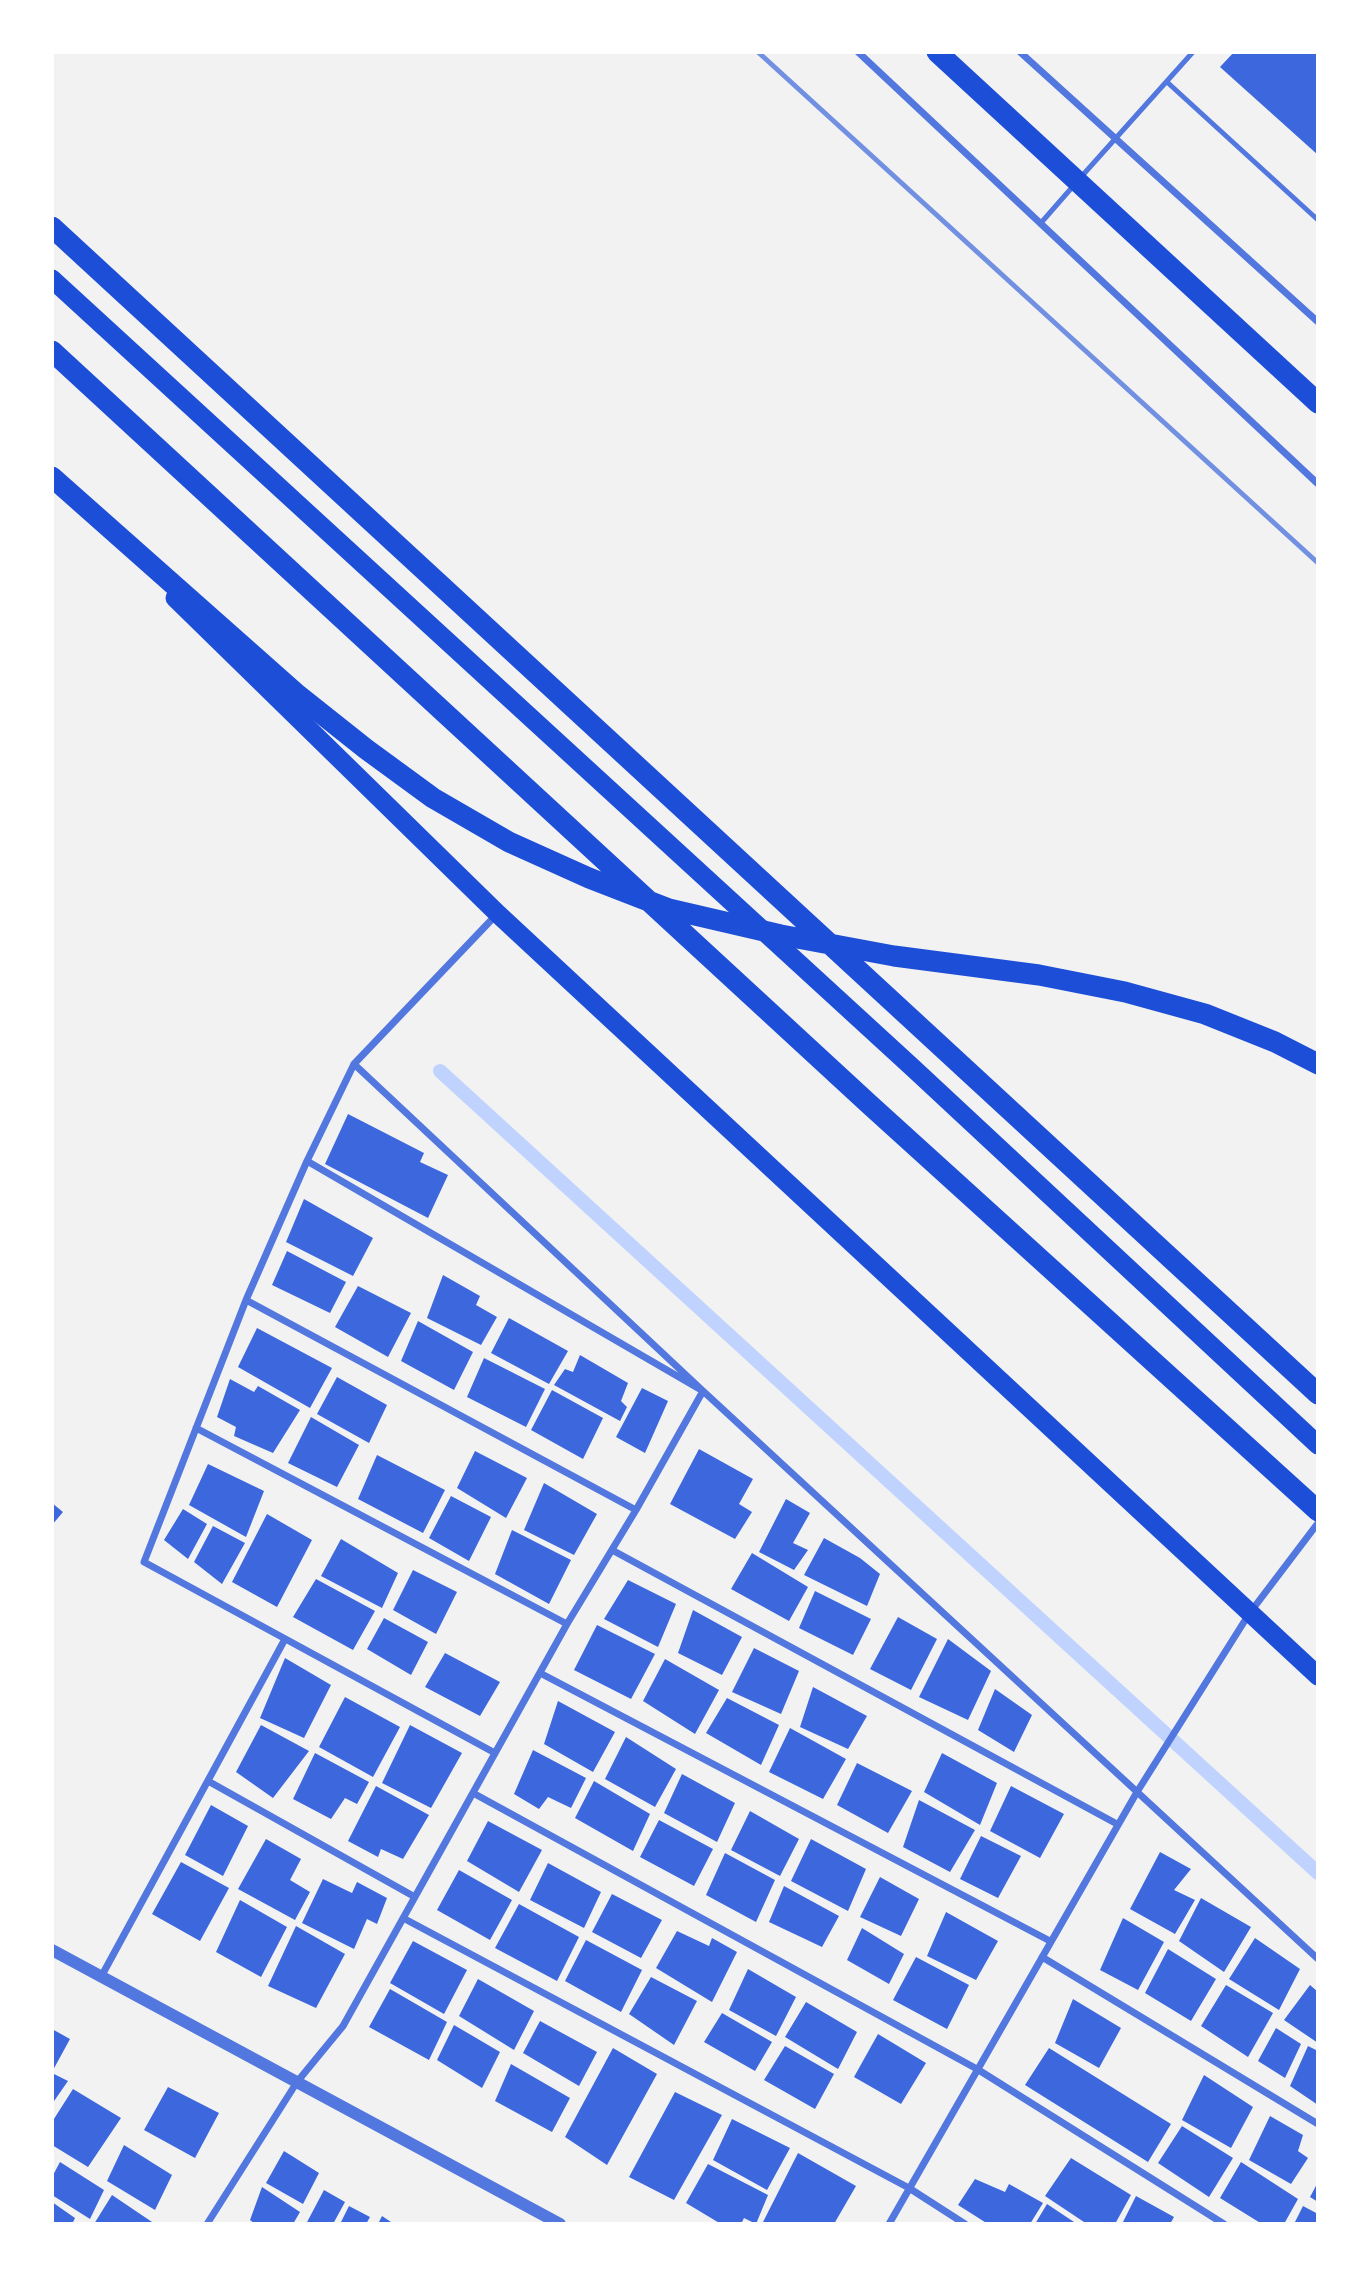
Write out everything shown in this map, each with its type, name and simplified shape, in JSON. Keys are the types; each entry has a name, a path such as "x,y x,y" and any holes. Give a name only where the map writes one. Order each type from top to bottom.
{"highway":[{"path":"937,52 1318,402"},
{"path":"52,228 1249,1334 1318,1394"},
{"path":"52,279 913,1068 1318,1445"},
{"path":"52,351 869,1104 1318,1511"},
{"path":"52,478 498,914 1318,1676"},
{"path":"52,478 327,718 433,798 509,842 589,878 669,909 781,936 894,956 1039,975 1125,992 1205,1014 1275,1042 1318,1064"},
{"path":"1249,1334 1318,1377"}],"street":[{"path":"858,52 1318,484"},
{"path":"1020,52 1318,322"},
{"path":"495,1753 144,1562 246,1300 307,1161 354,1064 498,914"},
{"path":"354,1064 703,1391 1318,1959"},
{"path":"307,1161 703,1391"},
{"path":"246,1300 636,1510"},
{"path":"207,2224 297,2082 343,2026 567,1624 636,1510 703,1391"},
{"path":"196,1428 567,1624"},
{"path":"889,2224 1117,1824 1249,1614 1318,1523"},
{"path":"612,1550 1117,1824"},
{"path":"101,1977 285,1639"},
{"path":"540,1673 1050,1941"},
{"path":"208,1781 415,1897"},
{"path":"473,1793 977,2069 1224,2224"},
{"path":"403,1918 909,2189 965,2224"},
{"path":"52,1950 560,2224"},
{"path":"1042,1957 1318,2124"}],"lane":[{"path":"1040,224 1193,52"},
{"path":"1167,82 1318,220"}],"building":[{"path":"1234,52 1318,52 1318,155 1220,67"},
{"path":"348,1114 424,1153 420,1162 448,1175 428,1218 325,1164"},
{"path":"304,1199 373,1238 353,1276 286,1242"},
{"path":"287,1251 346,1282 330,1313 272,1285"},
{"path":"443,1275 480,1296 476,1305 497,1317 481,1345 427,1318"},
{"path":"358,1286 411,1313 388,1357 335,1327"},
{"path":"509,1318 568,1351 549,1384 491,1353"},
{"path":"418,1321 473,1352 454,1390 401,1361"},
{"path":"257,1328 332,1368 310,1408 238,1367"},
{"path":"580,1355 628,1383 621,1401 627,1407 620,1421 554,1385 565,1369 573,1372"},
{"path":"484,1358 545,1389 526,1427 467,1397"},
{"path":"337,1377 387,1405 369,1443 317,1414"},
{"path":"230,1379 254,1392 258,1386 300,1410 273,1453 234,1436 236,1427 217,1417"},
{"path":"642,1388 668,1401 645,1453 616,1437"},
{"path":"552,1390 603,1418 583,1459 531,1430"},
{"path":"311,1417 359,1445 337,1487 288,1463"},
{"path":"699,1449 753,1479 739,1504 752,1512 735,1539 670,1504"},
{"path":"475,1451 527,1478 506,1518 457,1488"},
{"path":"377,1455 445,1490 423,1533 358,1499"},
{"path":"208,1464 264,1491 246,1537 189,1505"},
{"path":"544,1483 597,1514 574,1555 524,1530"},
{"path":"451,1496 491,1517 469,1561 429,1538"},
{"path":"786,1499 810,1513 793,1543 808,1550 794,1570 759,1552"},
{"path":"52,1503 63,1512 52,1525"},
{"path":"183,1509 207,1524 188,1559 164,1540"},
{"path":"267,1514 312,1540 277,1607 232,1582"},
{"path":"213,1526 245,1543 222,1584 194,1562"},
{"path":"512,1530 571,1560 549,1604 495,1574"},
{"path":"824,1538 860,1558 880,1574 867,1606 804,1575"},
{"path":"341,1539 398,1573 382,1608 321,1576"},
{"path":"752,1553 808,1587 789,1621 731,1589"},
{"path":"413,1570 457,1592 436,1634 393,1610"},
{"path":"316,1579 375,1611 353,1650 293,1617"},
{"path":"628,1580 676,1604 658,1647 604,1619"},
{"path":"815,1591 871,1619 853,1655 799,1628"},
{"path":"693,1610 742,1637 722,1675 678,1653"},
{"path":"898,1617 937,1639 911,1690 870,1669"},
{"path":"384,1618 428,1642 411,1675 367,1649"},
{"path":"597,1625 655,1654 631,1699 574,1670"},
{"path":"948,1639 991,1671 968,1720 919,1697"},
{"path":"754,1648 799,1671 781,1714 732,1692"},
{"path":"445,1653 500,1682 480,1716 425,1687"},
{"path":"285,1658 331,1685 304,1738 260,1718"},
{"path":"665,1659 719,1690 695,1734 643,1701"},
{"path":"813,1687 867,1716 848,1749 800,1727"},
{"path":"995,1689 1032,1715 1014,1752 978,1730"},
{"path":"345,1697 400,1727 373,1777 319,1747"},
{"path":"727,1698 779,1725 761,1765 706,1733"},
{"path":"558,1701 615,1732 593,1772 544,1744"},
{"path":"261,1725 309,1751 273,1798 236,1772"},
{"path":"410,1725 462,1753 431,1808 382,1783"},
{"path":"790,1728 846,1759 823,1799 769,1772"},
{"path":"626,1737 676,1769 655,1807 605,1779"},
{"path":"533,1750 586,1778 571,1808 548,1797 539,1809 514,1794"},
{"path":"315,1753 369,1782 357,1804 345,1798 331,1819 293,1799"},
{"path":"942,1753 997,1783 980,1825 924,1792"},
{"path":"857,1763 912,1791 888,1833 837,1805"},
{"path":"682,1774 735,1803 717,1842 664,1813"},
{"path":"594,1781 650,1814 633,1851 575,1818"},
{"path":"376,1786 429,1815 403,1859 381,1849 378,1857 348,1841"},
{"path":"1011,1786 1064,1814 1040,1858 990,1831"},
{"path":"919,1800 975,1830 950,1872 903,1847"},
{"path":"211,1805 248,1826 223,1876 185,1855"},
{"path":"750,1811 799,1839 780,1876 731,1850"},
{"path":"659,1820 713,1849 694,1886 640,1857"},
{"path":"488,1821 542,1850 519,1892 467,1861"},
{"path":"981,1836 1021,1856 998,1898 960,1879"},
{"path":"266,1839 301,1859 290,1880 310,1892 295,1920 238,1889"},
{"path":"811,1839 866,1869 848,1911 791,1881"},
{"path":"1160,1852 1191,1869 1174,1890 1195,1900 1175,1934 1130,1909"},
{"path":"725,1853 775,1880 756,1922 706,1895"},
{"path":"181,1862 229,1888 200,1941 152,1914"},
{"path":"548,1863 601,1892 584,1928 530,1900"},
{"path":"459,1870 512,1900 490,1940 437,1910"},
{"path":"880,1877 919,1899 901,1936 860,1917"},
{"path":"323,1879 352,1893 357,1882 387,1898 377,1924 367,1919 354,1949 302,1923"},
{"path":"784,1886 839,1916 822,1947 769,1922"},
{"path":"612,1894 662,1920 641,1958 592,1932"},
{"path":"1201,1898 1251,1927 1224,1972 1179,1941"},
{"path":"240,1900 287,1927 261,1977 216,1952"},
{"path":"519,1904 579,1937 557,1981 495,1948"},
{"path":"946,1912 998,1941 976,1980 927,1956"},
{"path":"1123,1918 1164,1942 1138,1990 1100,1970"},
{"path":"296,1926 345,1954 316,2008 268,1986"},
{"path":"862,1928 904,1954 889,1984 847,1960"},
{"path":"677,1931 709,1946 712,1938 737,1952 712,2002 656,1968"},
{"path":"1255,1938 1300,1969 1279,2010 1229,1979"},
{"path":"586,1940 642,1970 621,2012 565,1981"},
{"path":"413,1941 467,1970 444,2014 390,1983"},
{"path":"1168,1949 1216,1979 1191,2021 1145,1993"},
{"path":"916,1957 969,1985 947,2029 893,2000"},
{"path":"748,1969 796,1997 776,2036 729,2010"},
{"path":"651,1977 697,2001 674,2045 629,2014"},
{"path":"478,1979 534,2011 514,2050 459,2016"},
{"path":"1226,1985 1273,2013 1248,2057 1201,2026"},
{"path":"1310,1985 1318,1992 1318,2043 1284,2020"},
{"path":"390,1989 447,2022 429,2060 369,2027"},
{"path":"1073,1999 1121,2028 1099,2068 1055,2043"},
{"path":"806,2002 857,2032 838,2069 785,2037"},
{"path":"722,2013 772,2042 755,2071 704,2042"},
{"path":"540,2021 597,2052 579,2086 523,2053"},
{"path":"454,2025 500,2052 482,2088 437,2060"},
{"path":"1276,2028 1301,2044 1285,2078 1258,2061"},
{"path":"52,2029 70,2039 52,2072"},
{"path":"878,2034 926,2063 901,2104 854,2077"},
{"path":"785,2046 834,2074 815,2109 764,2080"},
{"path":"1308,2046 1318,2051 1318,2105 1290,2086"},
{"path":"613,2048 657,2074 607,2165 565,2137"},
{"path":"1049,2048 1171,2124 1148,2162 1025,2085"},
{"path":"511,2064 570,2098 552,2132 495,2101"},
{"path":"52,2073 68,2081 52,2104"},
{"path":"1204,2075 1253,2107 1231,2148 1182,2120"},
{"path":"168,2087 219,2113 195,2158 144,2130"},
{"path":"73,2089 121,2118 88,2167 52,2145 52,2122"},
{"path":"675,2092 722,2115 674,2200 629,2177"},
{"path":"1270,2116 1303,2135 1298,2151 1308,2158 1291,2184 1249,2160"},
{"path":"732,2119 790,2148 767,2190 713,2160"},
{"path":"1182,2126 1233,2158 1209,2197 1158,2163"},
{"path":"124,2145 172,2175 155,2210 107,2181"},
{"path":"284,2151 319,2173 303,2204 266,2183"},
{"path":"798,2153 856,2186 834,2224 762,2224"},
{"path":"1071,2158 1131,2195 1115,2224 1087,2224 1045,2196"},
{"path":"60,2162 104,2190 90,2219 52,2195 52,2177"},
{"path":"1241,2162 1298,2199 1284,2224 1262,2224 1220,2198"},
{"path":"708,2164 768,2195 756,2224 744,2218 741,2224 721,2224 686,2203"},
{"path":"975,2179 1005,2192 1009,2184 1043,2203 1030,2224 988,2224 958,2205"},
{"path":"1318,2182 1318,2202 1310,2197"},
{"path":"262,2187 300,2212 293,2224 255,2224 250,2220"},
{"path":"324,2190 345,2202 333,2224 306,2224"},
{"path":"112,2195 155,2224 94,2224"},
{"path":"1136,2196 1174,2217 1170,2224 1122,2224"},
{"path":"52,2202 75,2218 72,2224 52,2224"},
{"path":"1047,2204 1077,2224 1035,2224"},
{"path":"349,2206 370,2217 366,2224 340,2224"},
{"path":"1303,2206 1318,2214 1318,2224 1294,2224"},
{"path":"382,2216 394,2224 378,2224"}],"waterway":[{"path":"440,1071 1318,1873"}],"railway":[{"path":"758,52 1318,563"}]}
